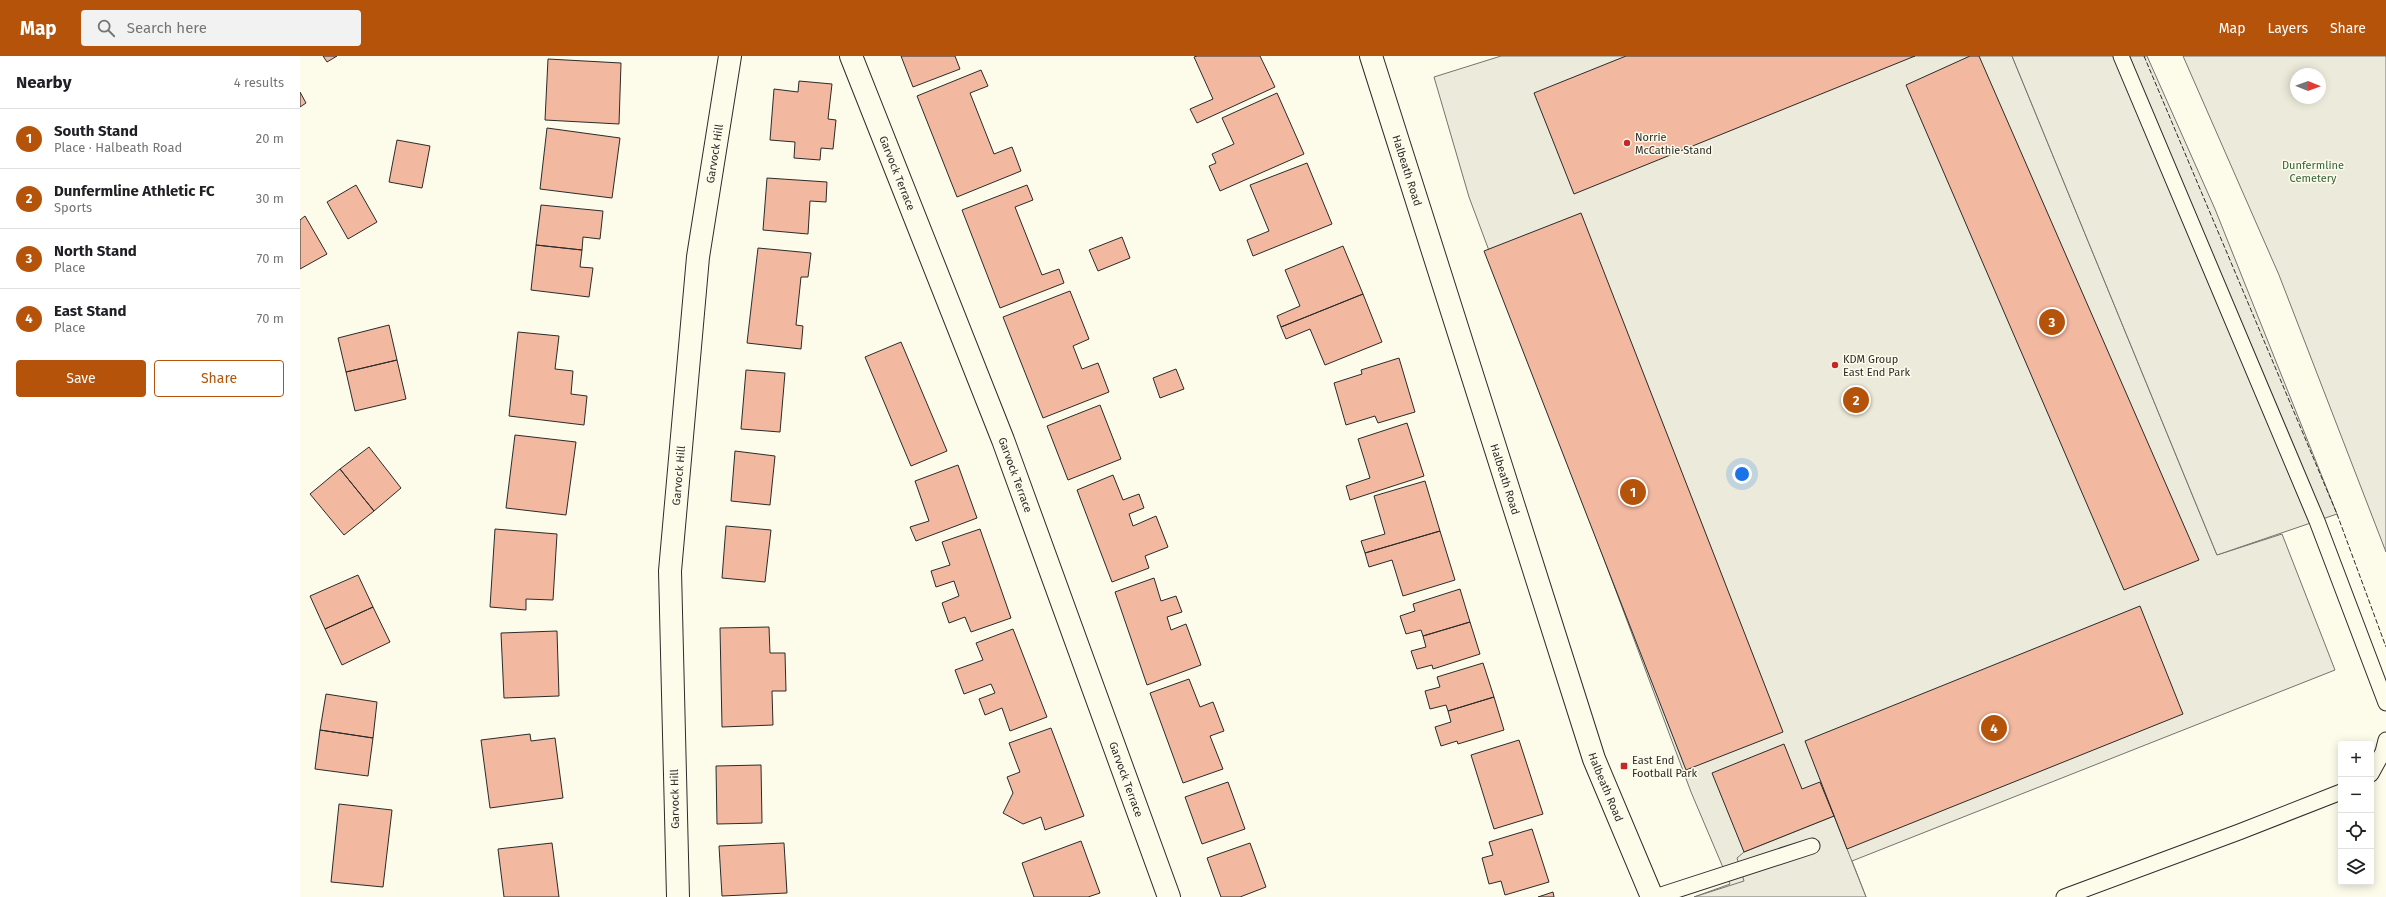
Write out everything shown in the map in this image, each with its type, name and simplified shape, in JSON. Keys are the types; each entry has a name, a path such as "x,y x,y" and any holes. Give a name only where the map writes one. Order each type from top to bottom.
{"street":[{"name":"Garvock Hill","path":"678,897 670,571 698,257 730,56"},
{"name":"Garvock Terrace","path":"851,56 1004,440 1169,897"},
{"name":"Halbeath Road","path":"1371,56 1594,758 1652,897"}],"lane":[{"path":"2121,56 2317,521 2386,703"},
{"path":"2377,772 2386,740"},
{"path":"2064,897 2239,832 2338,793"},
{"path":"1656,897 1812,846"}],"green space":[{"name":"KDM Group East End Park","path":"1501,56 2012,56 2217,555 2282,534 2335,670 1852,861 1866,897 1694,897 1730,884 1691,792 1469,197 1434,77"},
{"name":"Dunfermline Cemetery","path":"2183,56 2386,56 2386,552 2279,275"}],"shaded area":[{"path":"2012,56 2147,56 2215,209 2337,514 2217,555"},
{"path":"1834,816 1866,897 1694,897 1744,881 1737,858 1744,852"}],"building":[{"path":"323,56 337,56 327,62"},
{"path":"901,56 955,56 960,69 913,87"},
{"path":"1260,56 1275,87 1197,123 1190,109 1213,99 1194,57"},
{"name":"Norrie McCathie Stand","path":"1626,56 1915,56 1574,194 1534,93"},
{"path":"1970,56 1979,56 2199,560 2124,590 1906,85"},
{"path":"548,59 621,63 619,124 545,120"},
{"path":"981,70 988,86 970,93 994,154 1012,147 1021,171 957,197 917,96"},
{"path":"799,81 832,84 828,119 836,120 833,149 821,148 820,160 794,158 795,142 770,140 774,89 798,92"},
{"path":"300,92 306,103 300,107"},
{"path":"1277,93 1304,154 1220,191 1209,166 1216,163 1212,154 1234,144 1222,118"},
{"path":"547,128 620,138 612,198 540,189"},
{"path":"397,140 430,146 422,188 389,182"},
{"path":"1307,163 1332,224 1253,256 1247,240 1269,231 1250,185"},
{"path":"767,178 827,182 826,202 810,201 808,234 763,230"},
{"path":"356,185 377,222 348,239 327,202"},
{"path":"1027,185 1033,200 1015,207 1042,275 1059,269 1064,283 1000,308 962,210"},
{"path":"541,205 603,211 600,239 583,237 582,250 536,245"},
{"path":"1581,213 1783,732 1686,770 1484,251"},
{"path":"305,216 327,254 300,269 300,220"},
{"path":"1122,237 1130,258 1098,271 1089,250"},
{"path":"536,245 582,250 580,267 593,268 589,297 531,290"},
{"path":"1343,246 1363,294 1281,327 1277,316 1300,306 1285,270"},
{"path":"758,248 811,253 808,277 801,277 796,325 803,326 801,349 747,343"},
{"path":"1070,291 1089,339 1073,346 1082,369 1098,363 1109,392 1043,418 1003,317"},
{"path":"1363,294 1382,342 1325,365 1310,329 1286,339 1281,327"},
{"path":"389,325 397,360 346,372 338,338"},
{"path":"518,332 559,336 555,369 573,371 571,394 587,396 584,425 509,416"},
{"path":"901,342 947,451 911,466 865,357"},
{"path":"1399,358 1415,412 1378,423 1375,416 1346,425 1334,383 1362,374 1361,370"},
{"path":"397,360 406,399 355,411 346,372"},
{"path":"1176,369 1184,389 1160,398 1153,378"},
{"path":"746,370 785,373 780,432 741,429"},
{"path":"1100,405 1121,459 1068,480 1047,426"},
{"path":"1407,423 1424,476 1350,500 1346,486 1370,478 1358,439"},
{"path":"515,435 576,442 566,515 506,508"},
{"path":"369,447 401,488 374,511 340,469"},
{"path":"735,451 775,456 770,505 731,501"},
{"path":"958,465 977,518 916,541 910,527 929,521 915,481"},
{"path":"340,469 374,511 344,535 310,494"},
{"path":"1113,475 1123,500 1139,494 1144,508 1129,514 1133,526 1156,516 1168,547 1145,556 1149,568 1112,582 1077,490"},
{"path":"1425,481 1440,531 1365,553 1361,541 1385,534 1374,496"},
{"path":"726,526 771,530 765,582 722,578"},
{"path":"495,529 557,534 553,600 526,599 526,610 490,607"},
{"path":"980,529 1011,618 971,632 965,617 949,623 942,603 959,596 954,581 936,587 931,571 950,565 942,542"},
{"path":"1440,531 1455,580 1403,596 1392,560 1369,567 1365,553"},
{"path":"358,575 373,607 325,629 310,596"},
{"path":"1154,578 1161,601 1176,596 1182,612 1167,617 1171,630 1186,624 1201,665 1147,685 1115,592"},
{"path":"1460,589 1470,622 1423,636 1421,630 1406,634 1400,616 1415,611 1413,604"},
{"path":"2140,606 2183,714 1847,849 1805,741"},
{"path":"373,607 390,642 342,665 325,629"},
{"path":"1470,622 1480,654 1433,669 1432,665 1417,669 1411,651 1426,647 1423,636"},
{"path":"769,627 770,653 785,653 786,691 772,691 773,725 722,727 720,628"},
{"path":"1013,629 1047,717 1010,731 1002,708 985,715 979,699 995,693 991,684 964,694 955,670 983,660 976,643"},
{"path":"557,631 559,696 504,698 501,633"},
{"path":"1483,663 1494,697 1448,711 1446,705 1430,709 1425,691 1440,687 1437,677"},
{"path":"1189,679 1200,707 1213,702 1224,731 1210,736 1223,769 1183,783 1150,693"},
{"path":"326,694 377,702 373,738 320,730"},
{"path":"1494,697 1504,730 1458,744 1457,741 1441,746 1435,727 1451,722 1448,711"},
{"path":"1051,728 1084,816 1045,830 1041,817 1023,824 1003,813 1013,793 1007,777 1020,772 1009,743"},
{"path":"320,730 373,738 368,776 315,769"},
{"path":"530,734 531,741 555,738 563,798 490,808 481,740"},
{"path":"1519,740 1543,814 1494,829 1471,755"},
{"path":"1784,744 1802,789 1820,782 1834,816 1744,852 1712,773"},
{"path":"761,765 762,823 717,824 716,766"},
{"path":"1228,782 1245,829 1202,844 1185,797"},
{"path":"339,804 392,810 383,887 331,882"},
{"path":"1532,829 1549,882 1505,895 1501,881 1489,884 1482,858 1493,855 1489,842"},
{"path":"1081,841 1100,893 1088,897 1034,897 1022,863"},
{"path":"552,843 559,897 504,897 498,849"},
{"path":"784,843 787,893 722,896 719,846"},
{"path":"1250,843 1266,887 1240,897 1221,897 1207,858"},
{"path":"1553,892 1554,897 1538,897"}],"fence":[{"path":"2144,56 2337,514 2386,647"}],"place":[{"name":"Norrie McCathie Stand","path":"1627,143"},
{"name":"North Stand","path":"2052,322"},
{"name":"KDM Group East End Park","path":"1835,365"},
{"name":"Dunfermline Athletic FC","path":"1856,400"},
{"name":"South Stand","path":"1633,492"},
{"name":"East Stand","path":"1994,728"},
{"name":"East End Football Park","path":"1624,766"}]}
